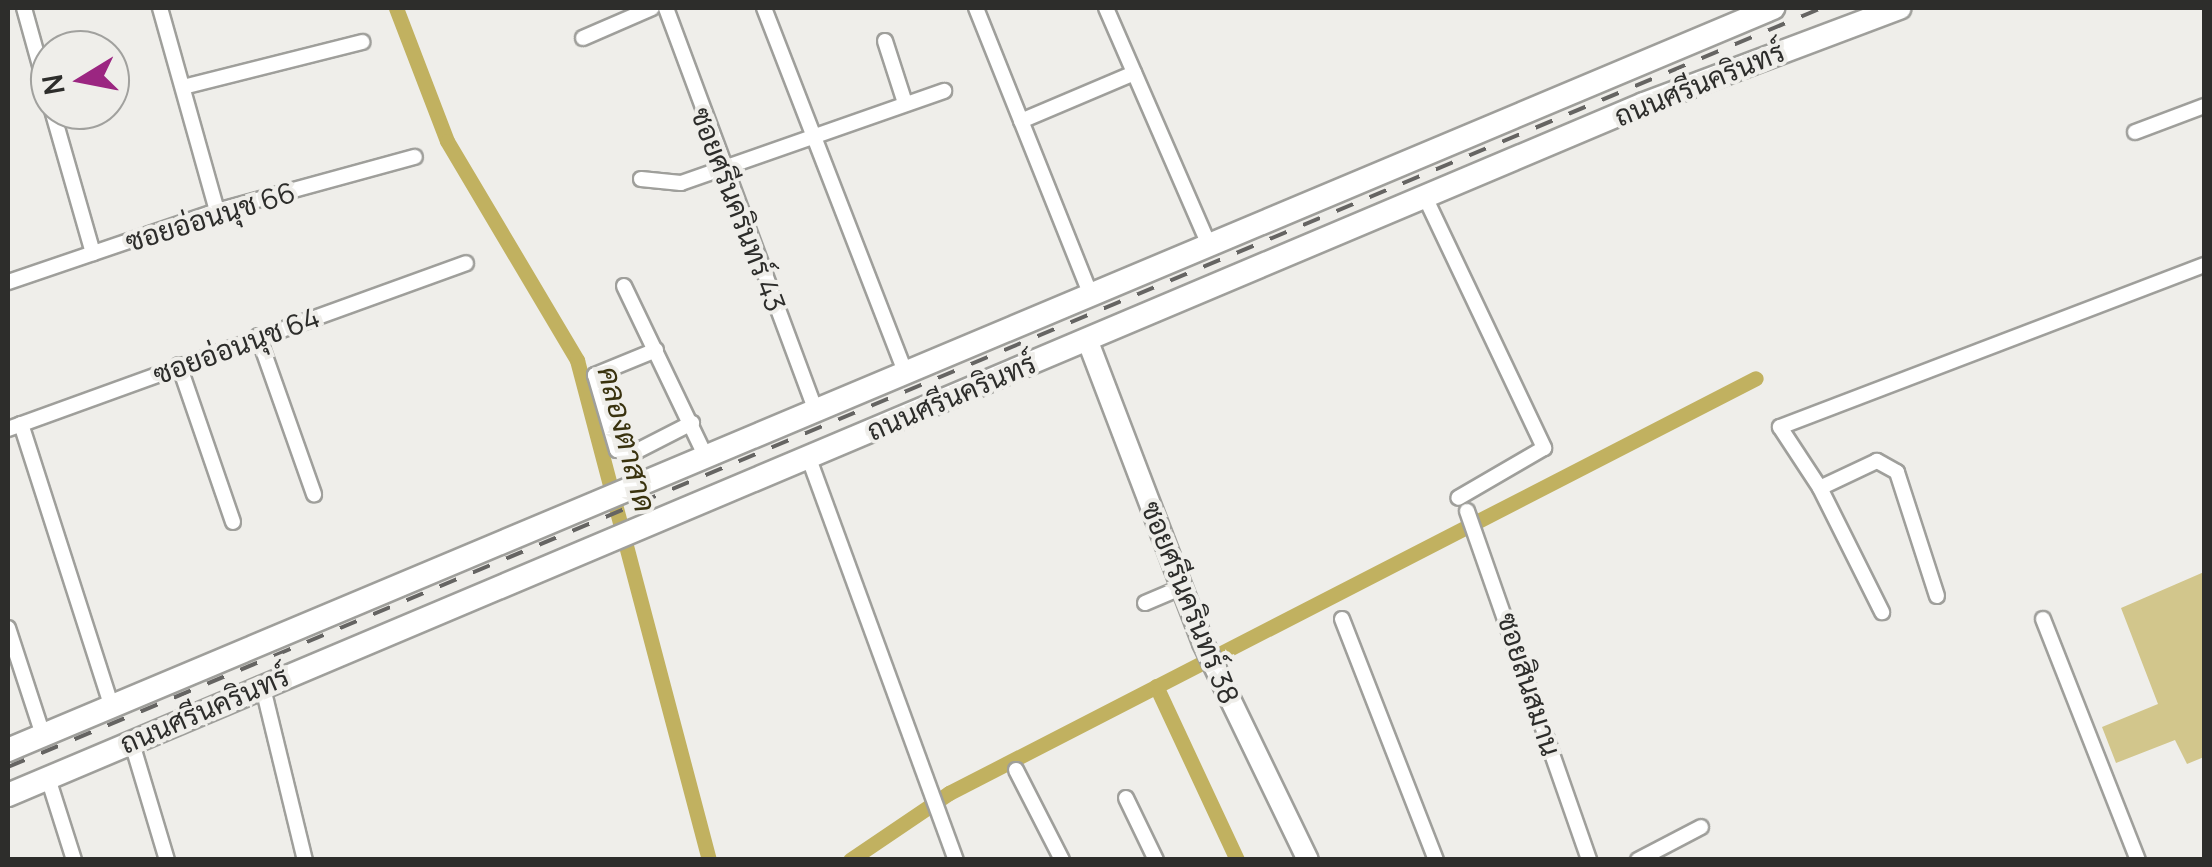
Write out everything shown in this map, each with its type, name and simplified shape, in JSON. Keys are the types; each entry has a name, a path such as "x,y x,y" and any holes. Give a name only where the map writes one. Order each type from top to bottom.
{"main road":[{"name":"ถนนศรีนครินทร์","path":"8,750 1773,8"},
{"name":"ถนนศรีนครินทร์","path":"8,795 262,683 1425,197 1900,8"}],"street":[{"path":"160,8 217,211"},
{"path":"583,38 652,8"},
{"name":"ซอยศรีนครินทร์ 43","path":"666,8 721,168 815,409"},
{"path":"764,8 905,372"},
{"path":"978,8 1091,295"},
{"path":"1106,8 1209,245"},
{"path":"183,88 362,42"},
{"path":"885,42 906,103"},
{"path":"1022,121 1134,73"},
{"path":"641,179 671,185 812,132 944,90"},
{"path":"2135,132 2204,107"},
{"path":"58,130 92,254"},
{"name":"ซอยอ่อนนุช 66","path":"8,282 217,211 415,156"},
{"name":"ซอยสินสมาน","path":"1425,197 1544,448 1462,505 1478,534 1589,860"},
{"name":"ซอยอ่อนนุช 64","path":"14,427 466,263"},
{"path":"1882,612 1820,488 1780,427 2204,265"},
{"path":"624,286 704,455"},
{"path":"258,336 314,494"},
{"name":"ซอยศรีนครินทร์ 38","path":"1088,338 1202,642 1308,860"},
{"path":"656,350 594,375 617,450 637,451 692,423"},
{"path":"180,366 233,522"},
{"path":"14,427 112,708"},
{"path":"808,456 956,860"},
{"path":"1820,488 1877,461 1889,464 1937,596"},
{"path":"1145,604 1181,588"},
{"path":"1342,619 1436,860"},
{"path":"2043,619 2138,860"},
{"path":"8,628 43,734"},
{"path":"262,683 305,860"},
{"path":"131,740 167,860"},
{"path":"1016,770 1062,860"},
{"path":"48,778 74,860"},
{"path":"1126,798 1156,860"},
{"path":"1638,860 1701,827"}],"shaded area":[{"path":"2204,572 2204,757 2187,764 2175,740 2116,763 2102,727 2158,704 2121,608"}],"waterway":[{"name":"คลองตาสาด","path":"396,8 447,141 577,360 709,860"},
{"path":"850,860 949,793 1756,378"},
{"path":"1156,686 1237,860"}],"railway":[{"path":"8,767 1822,8"}]}
